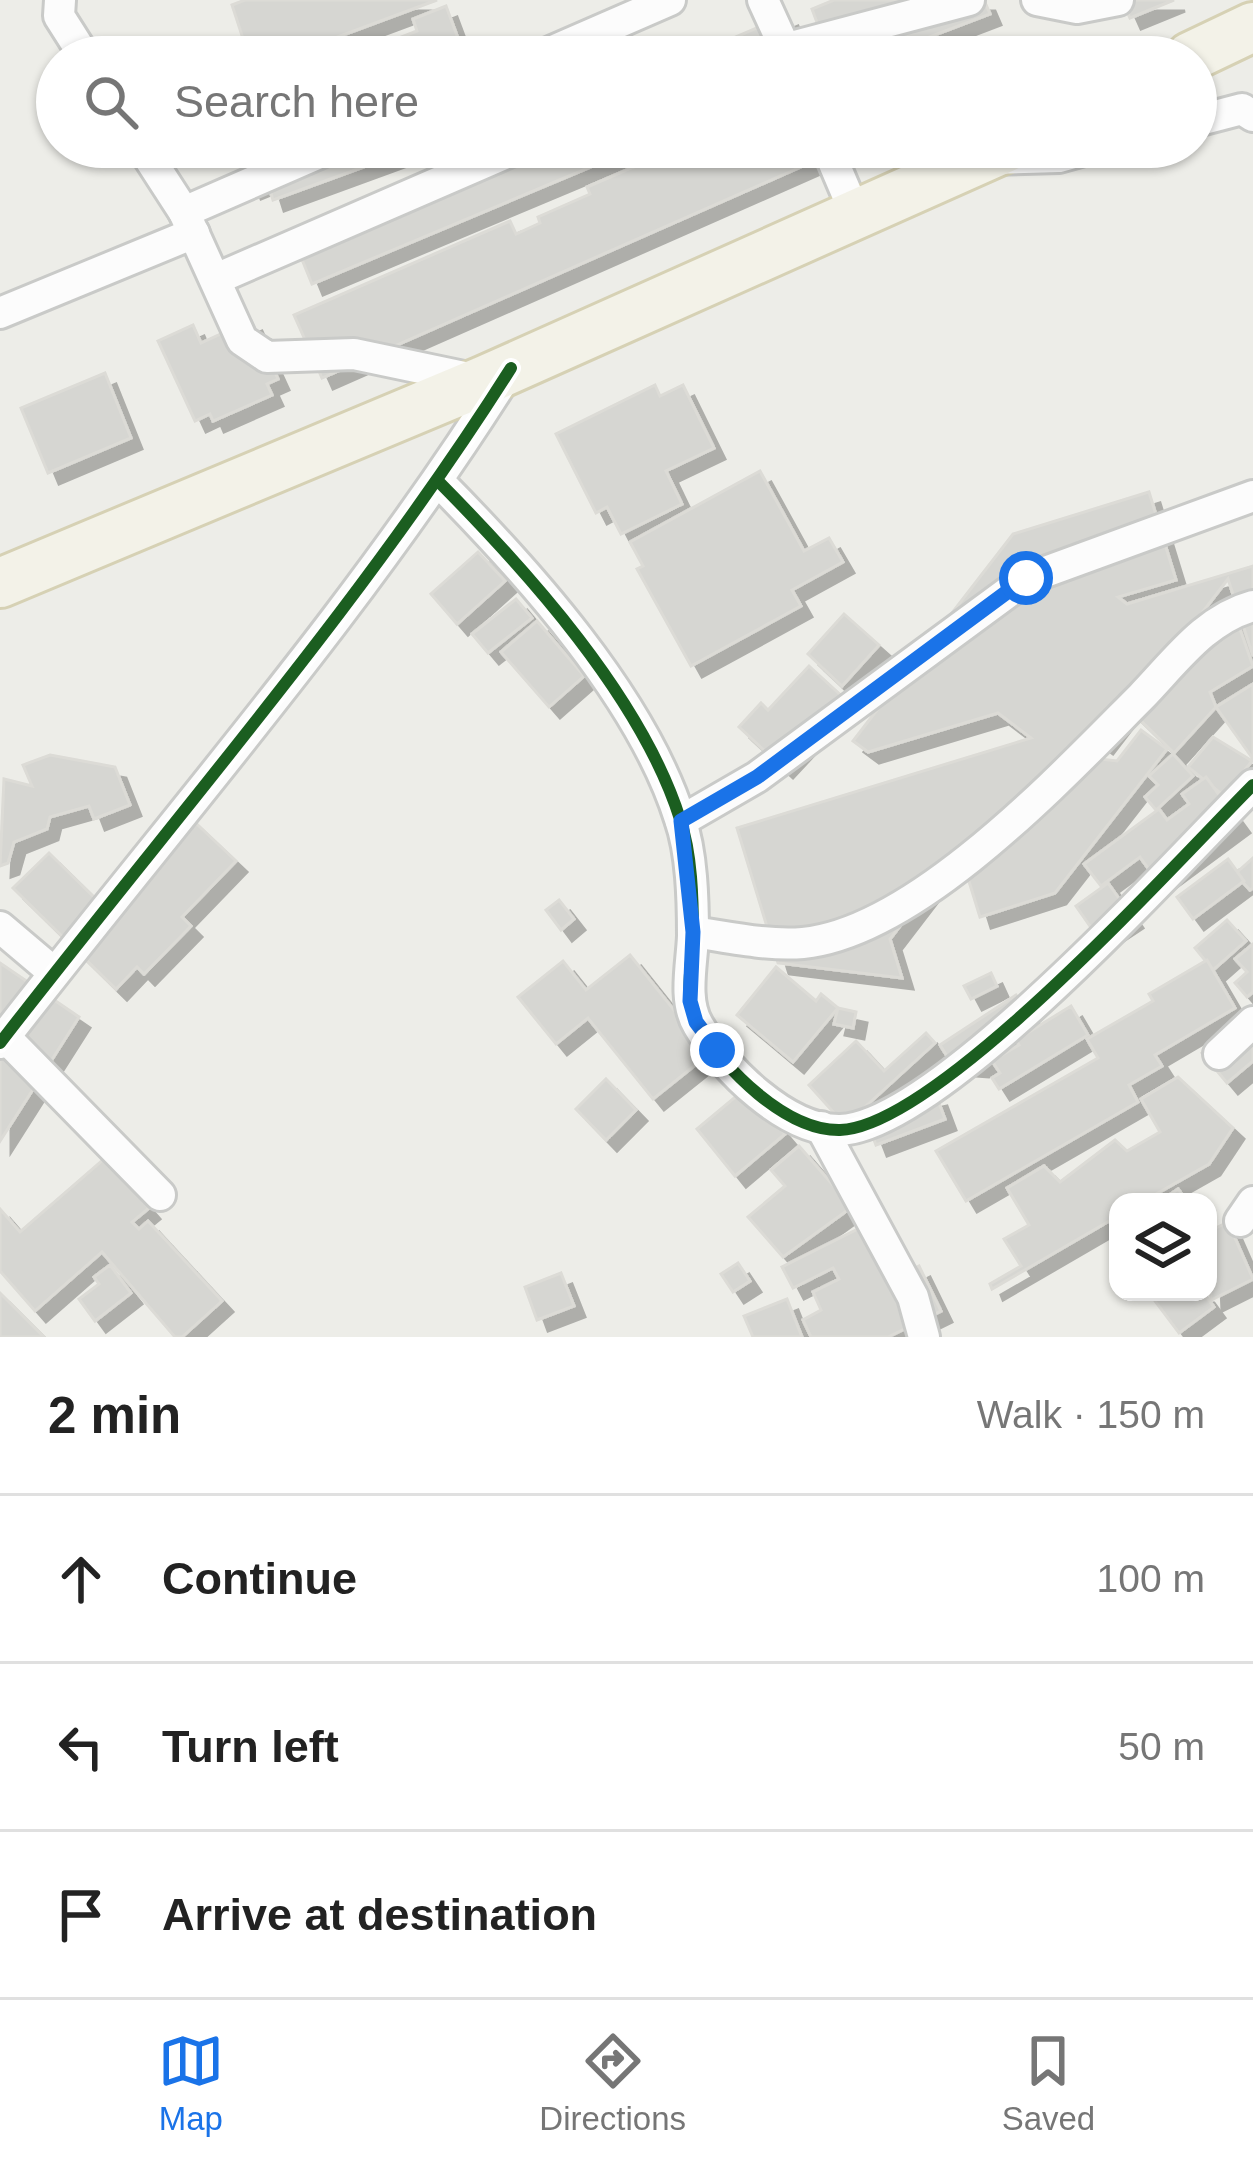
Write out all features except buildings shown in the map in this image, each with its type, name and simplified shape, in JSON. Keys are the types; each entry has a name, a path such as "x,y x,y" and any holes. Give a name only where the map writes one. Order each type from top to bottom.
{"main road":[{"path":"1217,44 1253,27"},
{"path":"0,583 497,374 960,168"}],"street":[{"path":"60,0 59,16 72,36"},
{"path":"587,36 670,0"},
{"path":"763,0 780,36"},
{"path":"841,36 969,0"},
{"path":"1036,0 1077,8 1118,0"},
{"path":"1217,116 1249,109"},
{"path":"155,168 189,223 242,340 267,357 354,354 497,374 439,482 292,677 52,971 3,1040 160,1195"},
{"path":"0,313 293,168"},
{"path":"216,279 472,168"},
{"path":"836,168 855,213"},
{"path":"439,482 502,546 613,690 653,757 681,821 693,932 690,1001 696,1022 755,1090 821,1127 842,1130 892,1110 1008,1030 1253,785"},
{"path":"681,821 757,777 1026,578 1253,496"},
{"path":"693,932 804,943 830,937 920,895 1079,759 1218,619 1253,606"},
{"path":"0,927 52,971"},
{"path":"1219,1054 1253,1022"},
{"path":"821,1127 914,1297 924,1337"}],"cycle path":[{"path":"0,1043 328,628 511,368"},
{"path":"439,482 578,638 639,728 662,773 687,847 693,907 690,993 698,1025 723,1060 758,1094 819,1128 840,1130 883,1117 936,1085 1056,984 1253,785"}],"route":[{"path":"717,1050 696,1022 690,1001 693,932 681,821 757,777 1026,578"}]}
